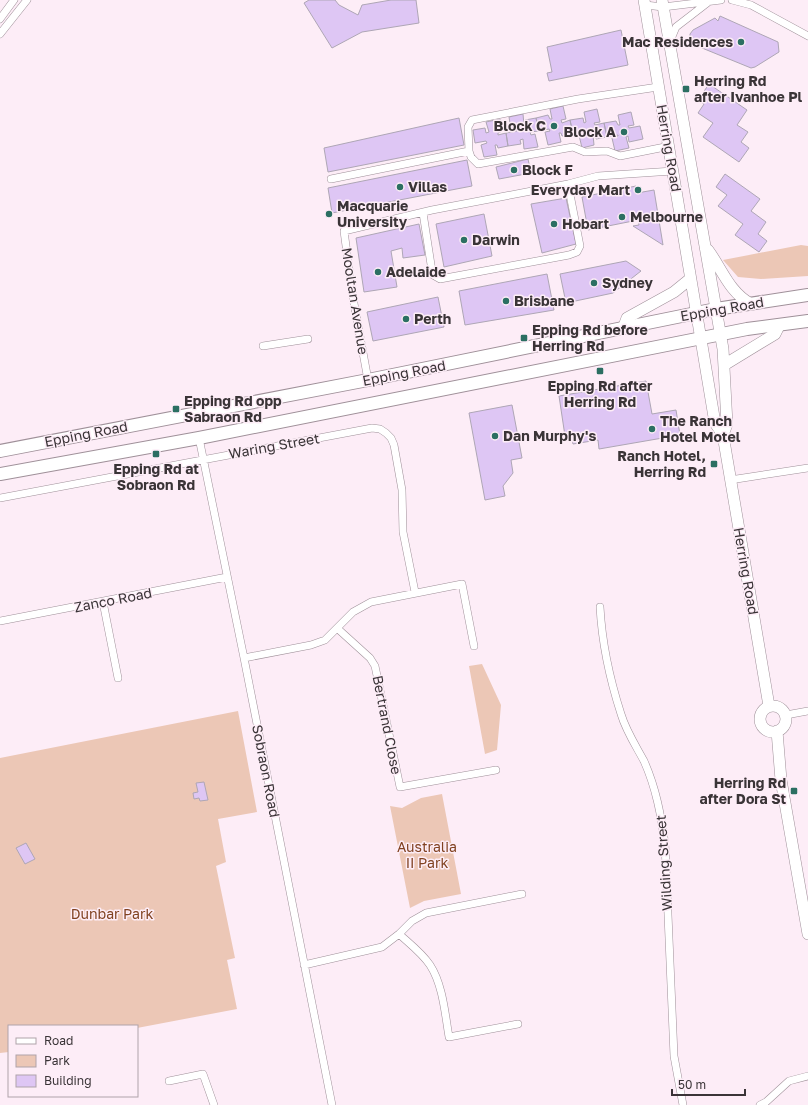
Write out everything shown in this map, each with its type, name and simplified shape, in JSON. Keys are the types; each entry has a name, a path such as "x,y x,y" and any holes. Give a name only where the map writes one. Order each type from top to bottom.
{"main road":[{"name":"Herring Road","path":"645,3 715,423 723,435 769,706"},
{"name":"Herring Road","path":"662,3 721,335 727,424 723,435"},
{"path":"706,247 732,288 741,298 751,304"},
{"path":"623,329 627,318 674,292 690,279"},
{"name":"Epping Road","path":"0,451 368,380 716,309 808,295"},
{"name":"Epping Road","path":"0,474 199,438 747,329 808,321"},
{"path":"724,365 775,334 779,326"},
{"path":"769,706 781,708 786,715 786,723 777,731 768,731 762,724 761,716 765,708 769,706"},
{"path":"777,731 781,780 808,934"}],"street":[{"path":"0,19 14,0"},
{"path":"0,34 26,0"},
{"path":"670,48 676,27 712,0"},
{"path":"645,3 721,0"},
{"path":"732,0 751,5 808,36"},
{"path":"658,87 578,99 472,120 468,127 469,151 471,157 478,164 573,147 585,152 607,151 620,156 670,146"},
{"path":"331,179 469,151"},
{"name":"Mooltan Avenue","path":"368,380 353,298 344,231 423,213 568,184 598,176 673,171"},
{"path":"423,213 433,275 440,279 569,255 577,252 580,246 568,184"},
{"path":"263,346 308,339"},
{"name":"Waring Street","path":"0,498 372,428 380,429 391,438 394,445 402,490 403,532 415,592"},
{"name":"Sobraon Road","path":"199,438 332,1105"},
{"path":"730,480 808,468"},
{"name":"Zanco Road","path":"0,621 227,577"},
{"path":"244,658 311,645 325,640 353,612 371,602 415,592 462,584 474,646"},
{"path":"103,602 118,678"},
{"name":"Wilding Street","path":"600,607 601,630 621,715 655,790 661,814 665,844 674,1056 683,1105"},
{"name":"Bertrand Close","path":"338,628 370,658 375,666 400,787 496,770"},
{"path":"786,715 808,711"},
{"path":"304,964 382,947 399,934 412,921 426,913 522,894"},
{"path":"399,934 429,964 437,978 449,1037 518,1024"},
{"path":"169,1081 203,1074 214,1105"},
{"path":"760,1105 766,1102 789,1081 808,1076"}],"green space":[{"path":"801,245 808,246 808,276 761,279 738,277 723,260"},
{"path":"482,664 501,705 497,750 485,754 469,666"},
{"name":"Dunbar Park","path":"238,711 257,812 218,819 226,862 216,866 235,958 227,960 237,1009 138,1028 138,1025 8,1025 8,1052 0,1053 0,758"},
{"name":"Australia II Park","path":"442,794 461,894 424,901 410,908 390,806 402,808 421,798"}],"building":[{"path":"309,0 335,0 339,5 358,15 362,5 391,0 416,0 419,23 362,32 332,48 304,3"},
{"name":"Mac Residences","path":"720,16 778,42 779,52 751,68 702,48 703,42 694,46 690,40 690,34 693,30 715,18 718,21"},
{"path":"621,30 628,65 549,81 547,73 552,72 547,47"},
{"path":"709,84 747,110 737,125 748,132 741,142 749,148 739,162 703,137 713,123 698,113 704,104 698,100"},
{"name":"Block C","path":"563,106 566,119 561,120 562,123 570,120 573,134 562,136 561,133 559,133 561,142 548,145 545,132 550,131 549,129 539,131 536,118 548,115 550,119 552,119 550,109"},
{"path":"597,109 600,122 594,123 595,125 604,123 607,137 596,139 595,135 593,135 594,145 582,148 579,135 584,134 584,131 573,134 570,120 583,118 584,123 586,122 584,112"},
{"name":"Block A","path":"631,112 634,125 628,126 629,128 640,126 643,139 629,142 628,136 626,137 629,148 615,151 612,138 618,135 607,137 604,123 616,121 618,125 620,125 618,115"},
{"path":"523,114 524,125 527,125 525,120 536,118 539,131 530,132 531,135 535,134 538,147 524,149 523,139 520,140 521,144 508,146 506,133 517,131 516,129 511,129 509,117"},
{"name":"Villas","path":"459,118 464,145 328,172 324,148"},
{"path":"500,119 502,131 498,133 498,135 506,133 508,146 498,148 497,145 495,145 497,155 484,157 481,145 487,143 486,141 475,143 473,130 485,128 486,133 489,132 486,122"},
{"name":"Block F","path":"528,159 531,173 499,179 496,167"},
{"name":"Villas","path":"467,160 472,186 332,213 328,188"},
{"path":"725,174 760,199 751,211 766,222 758,234 767,241 759,252 735,235 743,224 718,206 727,195 716,187"},
{"name":"Melbourne","path":"636,186 637,193 654,190 663,245 633,226 639,225 638,220 588,230 582,197"},
{"name":"Hobart","path":"566,198 576,244 542,253 531,204"},
{"name":"Darwin","path":"484,214 492,256 444,267 436,224"},
{"name":"Adelaide","path":"419,224 425,255 403,258 402,248 391,251 397,287 364,292 356,238"},
{"name":"Sydney","path":"626,261 641,271 613,293 566,303 560,274"},
{"name":"Brisbane","path":"547,274 554,310 465,325 459,291"},
{"name":"Perth","path":"438,297 444,327 373,341 367,312"},
{"path":"646,381 652,414 676,410 680,435 599,449 598,440 573,444 571,435 565,436 559,396"},
{"name":"Dan Murphy's","path":"512,405 522,458 511,460 513,473 503,486 505,496 485,500 469,413"},
{"path":"204,782 208,800 200,801 199,798 194,799 193,793 198,792 196,783"},
{"path":"26,843 35,859 25,864 16,848"}],"place":[{"name":"Mac Residences","path":"741,42"},
{"name":"Herring Rd after Ivanhoe Pl","path":"686,89"},
{"name":"Block C","path":"554,126"},
{"name":"Block A","path":"624,132"},
{"name":"Block F","path":"514,170"},
{"name":"Villas","path":"400,187"},
{"name":"Everyday Mart","path":"638,190"},
{"name":"Macquarie University","path":"329,214"},
{"name":"Melbourne","path":"622,217"},
{"name":"Hobart","path":"554,224"},
{"name":"Darwin","path":"464,240"},
{"name":"Adelaide","path":"378,272"},
{"name":"Sydney","path":"594,283"},
{"name":"Brisbane","path":"506,301"},
{"name":"Perth","path":"406,319"},
{"name":"Epping Rd before Herring Rd","path":"524,338"},
{"name":"Epping Rd after Herring Rd","path":"600,371"},
{"name":"Epping Rd opp Sabraon Rd","path":"176,409"},
{"name":"The Ranch Hotel Motel","path":"652,429"},
{"name":"Dan Murphy's","path":"495,436"},
{"name":"Epping Rd at Sobraon Rd","path":"156,454"},
{"name":"Ranch Hotel, Herring Rd","path":"714,464"},
{"name":"Herring Rd after Dora St","path":"794,791"}]}
